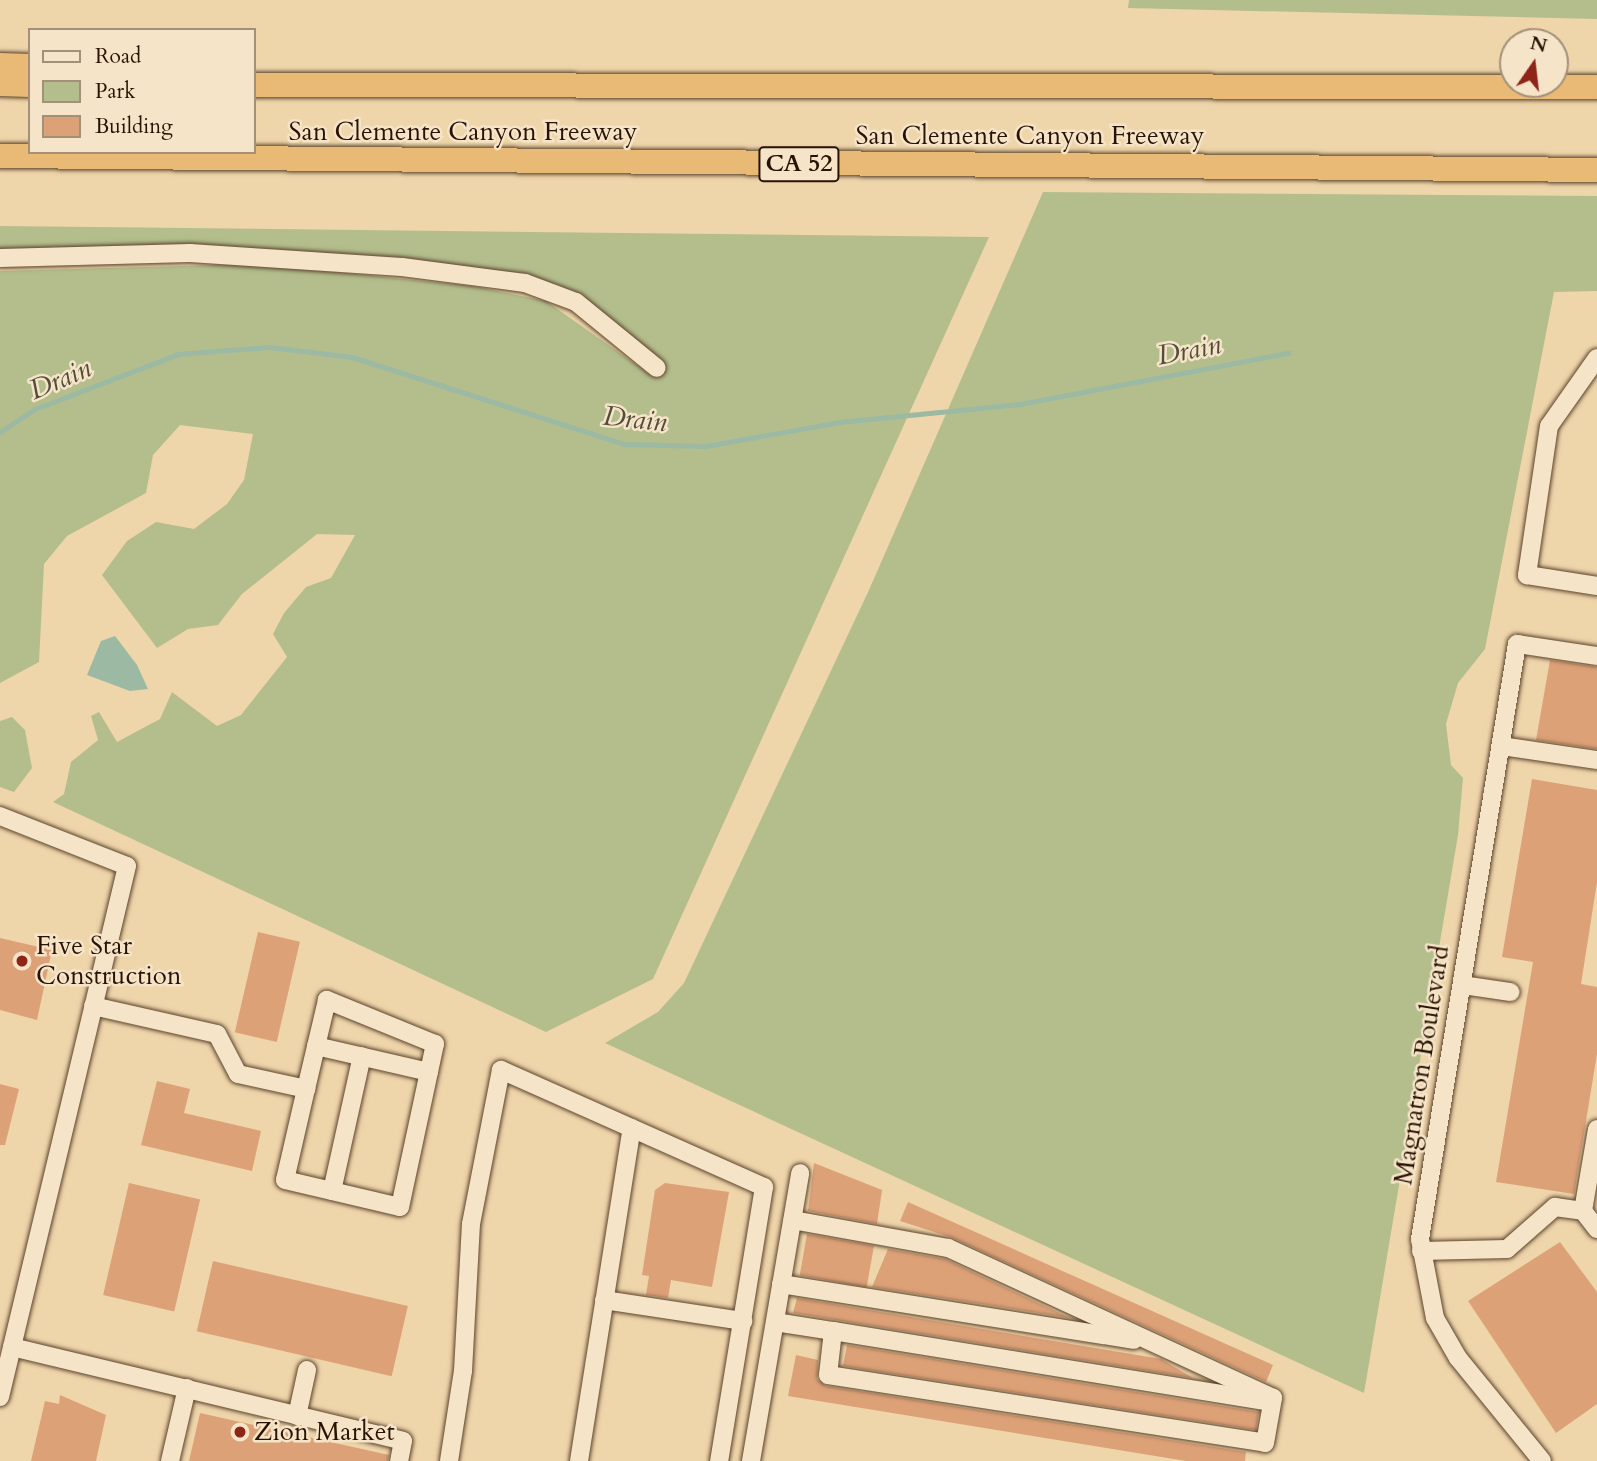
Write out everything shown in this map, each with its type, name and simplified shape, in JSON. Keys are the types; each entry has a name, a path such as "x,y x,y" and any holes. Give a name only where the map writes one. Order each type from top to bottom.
{"highway":[{"path":"0,65 28,66"},
{"path":"0,85 28,85"},
{"name":"San Clemente Canyon Freeway","path":"256,85 1597,87"},
{"name":"San Clemente Canyon Freeway","path":"0,156 1597,170"}],"street":[{"path":"0,258 190,253 402,267 525,283 576,302 657,368"},
{"path":"1597,358 1549,426 1527,575 1597,586"},
{"name":"Magnatron Boulevard","path":"1542,1461 1447,1338 1435,1318 1421,1251 1517,644 1597,656"},
{"path":"1501,746 1597,760"},
{"path":"0,816 127,866 93,1006 8,1325 12,1348 0,1397"},
{"path":"1462,985 1510,992"},
{"path":"327,1000 435,1044 400,1207 285,1180 316,1046 327,1000"},
{"path":"93,1006 217,1034 238,1074 306,1089"},
{"path":"316,1046 429,1072"},
{"path":"332,1191 362,1056"},
{"path":"449,1461 463,1371 471,1224 501,1070 764,1187 719,1461"},
{"path":"579,1461 632,1128"},
{"path":"1583,1211 1597,1129"},
{"path":"751,1461 800,1173"},
{"path":"1421,1251 1507,1249 1555,1207 1583,1211 1597,1229"},
{"path":"792,1220 948,1248 1155,1343 1272,1402"},
{"path":"781,1284 1155,1343"},
{"path":"604,1300 743,1321"},
{"path":"775,1322 1272,1402"},
{"path":"833,1331 828,1375 1265,1443 1272,1402"},
{"path":"12,1348 403,1441 399,1461"},
{"path":"297,1416 307,1370"},
{"path":"170,1461 187,1388"}],"green space":[{"path":"1129,0 1597,0 1597,19 1128,8"},
{"path":"1043,192 1597,196 1597,291 1554,292 1485,649 1458,683 1446,724 1451,765 1463,778 1458,835 1364,1393 605,1043 658,1012 684,983 869,590"},
{"path":"0,226 989,237 653,979 546,1032 53,802 64,794 71,762 98,740 91,716 99,712 117,742 160,719 172,692 217,726 241,715 287,657 273,634 284,613 306,587 331,578 355,535 317,534 242,594 218,625 188,629 157,648 102,575 127,541 156,522 194,529 227,504 244,480 253,434 180,425 153,455 146,493 67,536 44,564 39,662 0,683 0,271 256,264 472,286 546,301 648,373 667,370 558,285 86,247 0,250"},
{"path":"12,717 25,730 32,768 14,792 0,787 0,721"}],"shaded area":[{"path":"115,636 137,665 148,689 130,691 87,675 101,641"}],"building":[{"path":"1550,660 1597,667 1597,749 1536,740"},
{"path":"1532,779 1597,790 1597,882 1581,984 1597,987 1597,1054 1574,1194 1496,1182 1533,962 1502,957"},
{"path":"258,932 300,942 277,1042 235,1032"},
{"path":"0,938 52,950 37,1020 0,1010"},
{"path":"157,1081 190,1089 184,1113 261,1131 252,1171 141,1145"},
{"path":"0,1084 19,1089 5,1145 0,1145"},
{"path":"814,1163 882,1190 877,1224 808,1211"},
{"path":"129,1183 200,1199 174,1311 103,1295"},
{"path":"665,1183 729,1192 712,1287 671,1280 668,1298 646,1295 649,1276 642,1275 655,1190"},
{"path":"908,1202 1273,1365 1266,1382 953,1238 900,1221"},
{"path":"807,1234 874,1246 867,1287 800,1275"},
{"path":"1560,1242 1597,1292 1597,1404 1556,1433 1468,1301"},
{"path":"888,1249 945,1259 1070,1318 872,1287"},
{"path":"213,1261 408,1306 392,1376 197,1331"},
{"path":"797,1298 1161,1359 1193,1378 793,1313"},
{"path":"847,1345 1259,1412 1256,1430 843,1366"},
{"path":"796,1355 818,1360 817,1379 826,1386 1246,1452 1245,1461 1186,1461 788,1396"},
{"path":"60,1395 106,1415 96,1461 31,1461 45,1401 59,1404"},
{"name":"Zion Market","path":"200,1413 389,1455 388,1461 189,1461"}],"waterway":[{"name":"Drain","path":"0,432 35,409 178,354 269,347 352,357 625,444 706,446 839,422 1020,404 1288,353"}],"place":[{"name":"Five Star Construction","path":"22,961"},
{"name":"Zion Market","path":"240,1432"}]}
